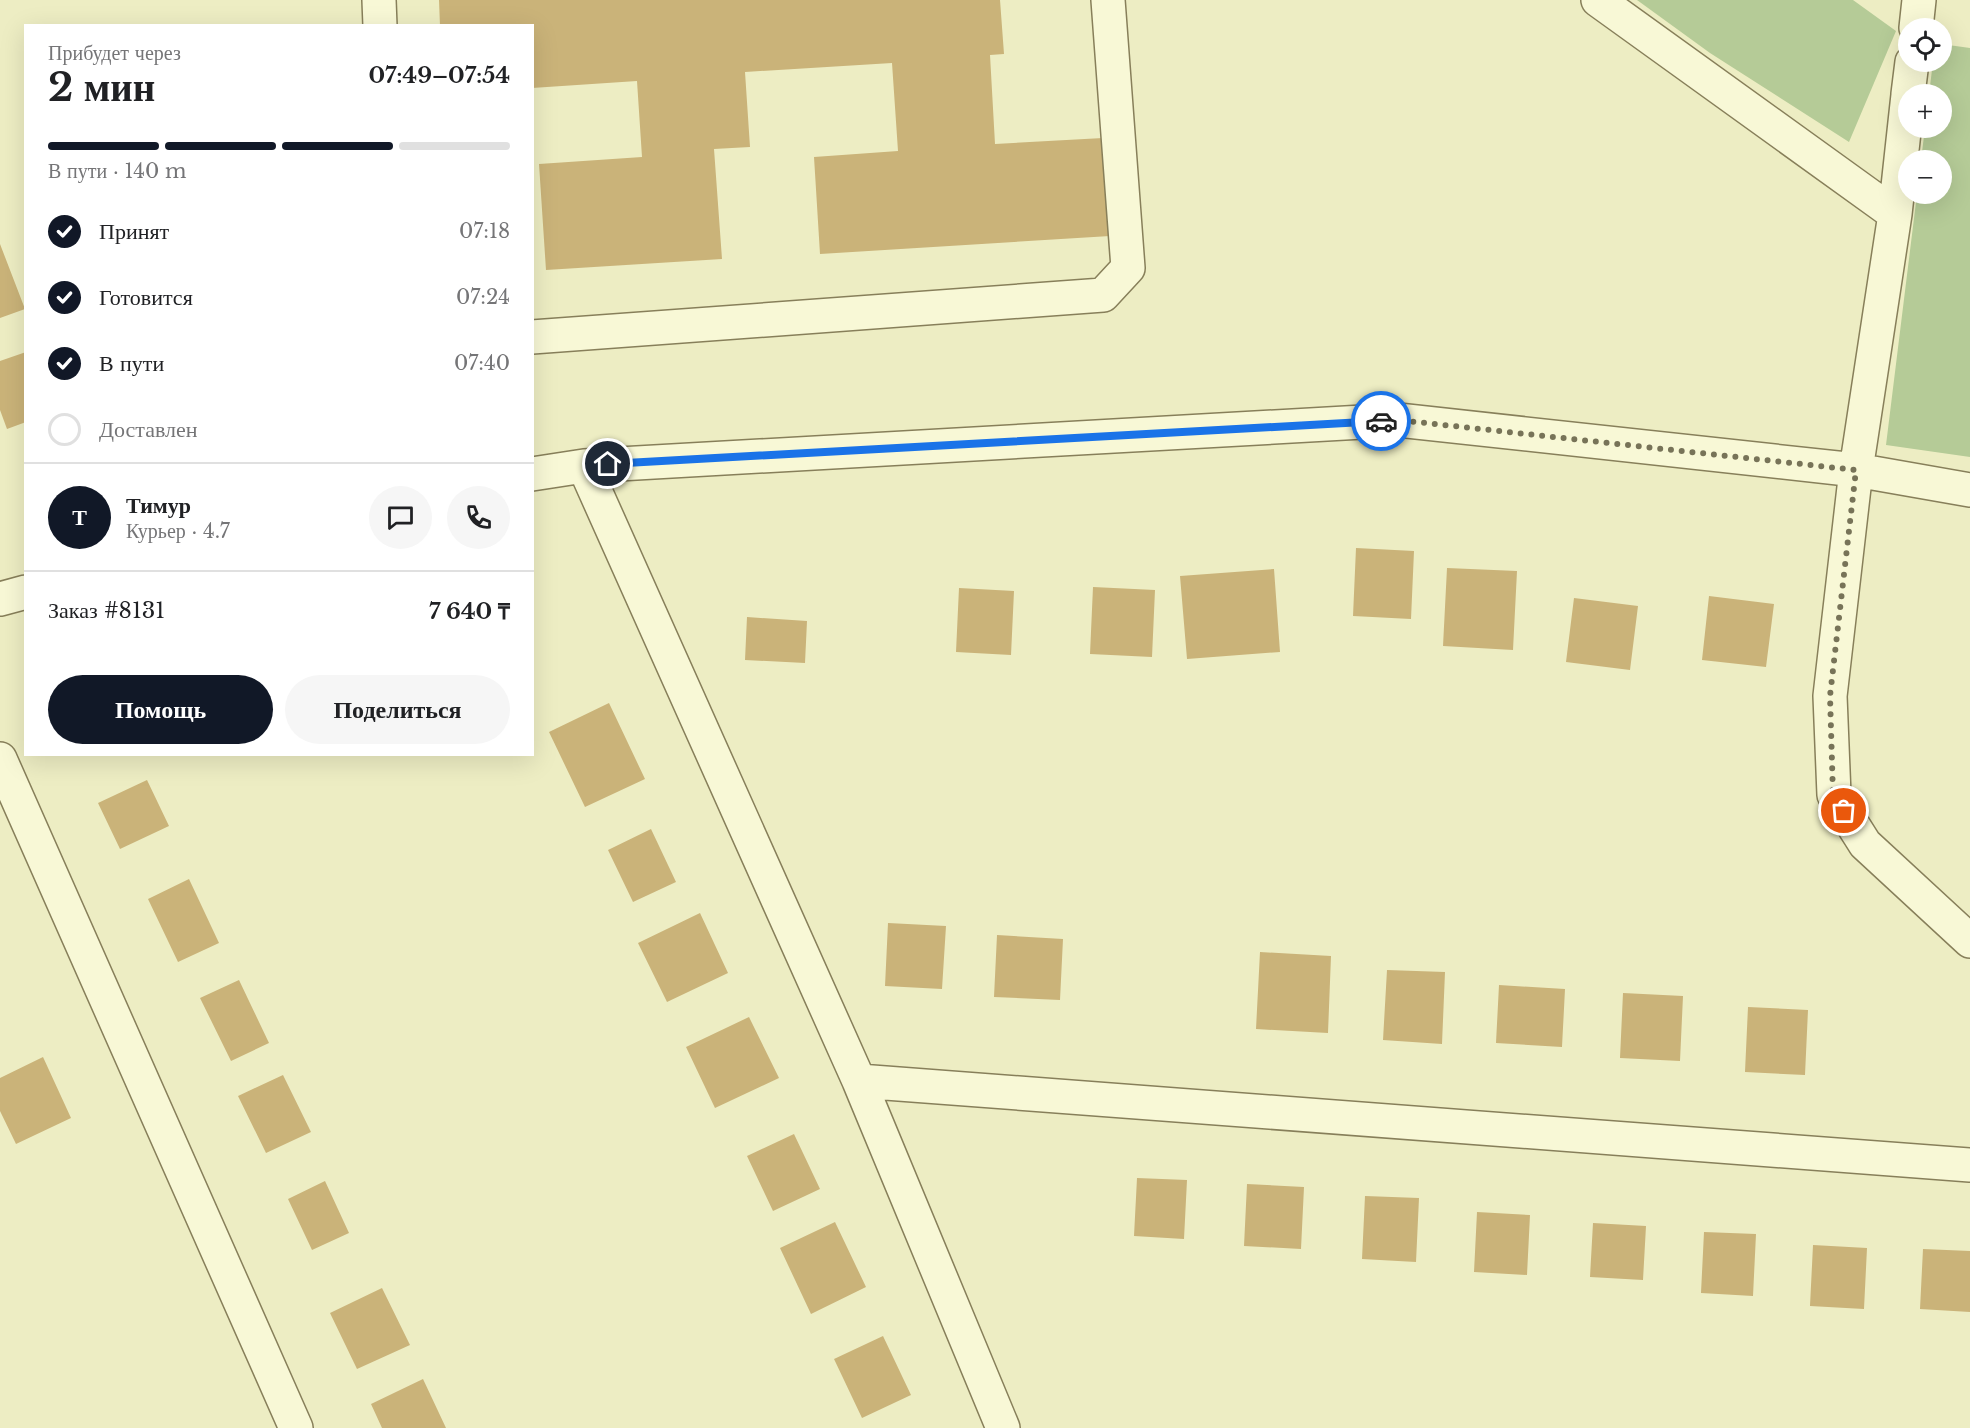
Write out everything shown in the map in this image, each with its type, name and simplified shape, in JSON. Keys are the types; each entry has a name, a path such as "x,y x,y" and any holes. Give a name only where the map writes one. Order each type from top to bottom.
{"street":[{"path":"379,0 380,24"},
{"path":"534,337 1102,295 1128,268 1108,0"},
{"path":"1598,0 1895,214"},
{"path":"1917,18 1919,0"},
{"path":"1903,138 1895,214 1856,470 1830,696 1833,795 1864,844 1970,941"},
{"path":"534,474 584,466 1398,420 1856,470 1970,490"},
{"path":"584,466 859,1081 1003,1428"},
{"path":"0,599 24,593"},
{"path":"0,759 296,1428"},
{"path":"859,1081 1970,1165"}],"green space":[{"path":"1637,0 1853,0 1896,31 1849,142 1710,53"},
{"path":"1952,46 1970,48 1970,457 1886,445 1916,204 1952,204 1952,150 1922,150 1924,138 1952,138 1952,84 1930,84 1932,72 1952,72"}],"building":[{"path":"439,0 1000,0 1004,54 990,55 995,144 1103,138 1110,236 820,254 814,157 898,151 892,63 745,72 750,147 714,149 722,259 546,270 539,164 642,157 637,81 534,88 534,24 440,24"},
{"path":"0,244 24,309 0,318"},
{"path":"24,353 24,423 7,429 0,410 0,361"},
{"path":"1356,548 1414,551 1411,619 1353,616"},
{"path":"1447,568 1517,571 1513,650 1443,646"},
{"path":"1274,569 1280,652 1187,659 1180,576"},
{"path":"1093,587 1155,590 1152,657 1090,654"},
{"path":"959,588 1014,591 1011,655 956,652"},
{"path":"1709,596 1774,604 1766,667 1702,660"},
{"path":"1574,598 1638,606 1630,670 1566,662"},
{"path":"747,617 807,621 805,663 745,660"},
{"path":"609,703 645,779 585,807 549,732"},
{"path":"147,780 169,826 120,849 98,803"},
{"path":"651,829 676,882 633,902 608,850"},
{"path":"189,879 219,943 178,962 148,899"},
{"path":"700,913 728,973 667,1002 638,943"},
{"path":"888,923 946,926 942,989 885,986"},
{"path":"997,935 1063,939 1060,1000 994,997"},
{"path":"1260,952 1331,956 1328,1033 1256,1029"},
{"path":"1387,970 1445,972 1442,1044 1383,1040"},
{"path":"239,980 269,1043 231,1061 200,998"},
{"path":"1499,985 1565,989 1562,1047 1496,1043"},
{"path":"1623,993 1683,996 1680,1061 1620,1058"},
{"path":"1748,1007 1808,1010 1805,1075 1745,1072"},
{"path":"749,1017 779,1078 715,1108 686,1047"},
{"path":"43,1057 71,1118 16,1144 0,1111 0,1078"},
{"path":"283,1075 311,1132 266,1153 238,1096"},
{"path":"794,1134 820,1189 773,1211 747,1156"},
{"path":"1137,1178 1187,1180 1184,1239 1134,1236"},
{"path":"325,1181 349,1233 312,1250 288,1199"},
{"path":"1247,1184 1304,1187 1301,1249 1244,1246"},
{"path":"1365,1196 1419,1198 1416,1262 1362,1259"},
{"path":"1477,1212 1530,1215 1527,1275 1474,1272"},
{"path":"835,1222 866,1287 811,1314 780,1248"},
{"path":"1593,1223 1646,1226 1643,1280 1590,1277"},
{"path":"1704,1232 1756,1234 1753,1296 1701,1293"},
{"path":"1813,1245 1867,1248 1864,1309 1810,1306"},
{"path":"1923,1249 1970,1251 1970,1312 1920,1309"},
{"path":"382,1288 410,1345 357,1369 330,1313"},
{"path":"883,1336 911,1395 862,1418 834,1359"},
{"path":"423,1379 446,1428 382,1428 371,1404"}],"way so far":[{"path":"1381,421 1398,420 1856,470 1830,696 1833,795 1844,811"}],"route":[{"path":"608,464 1381,421"}]}
